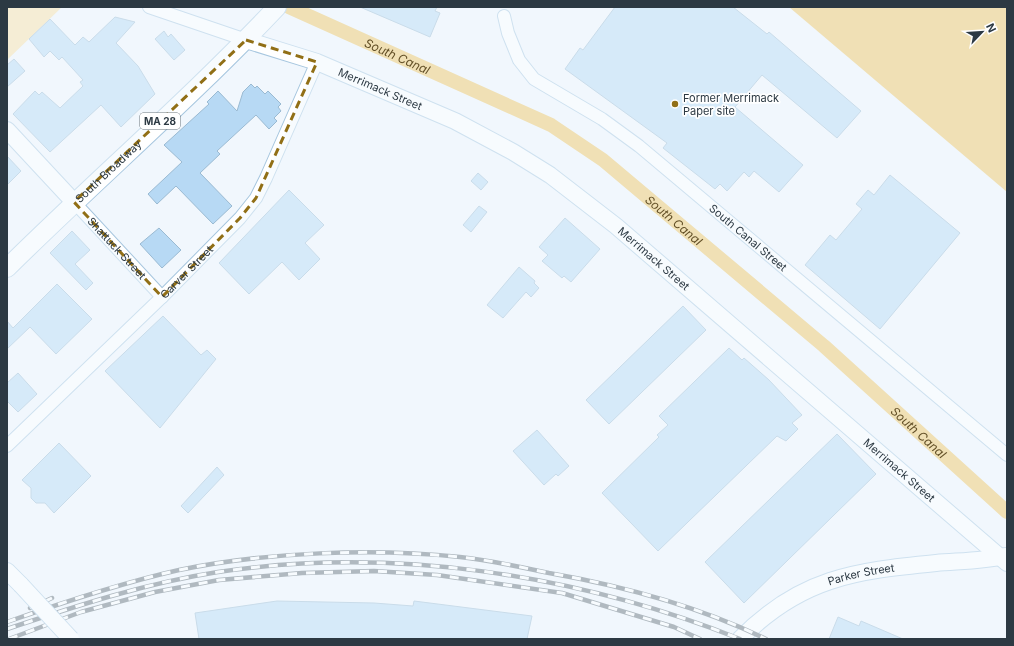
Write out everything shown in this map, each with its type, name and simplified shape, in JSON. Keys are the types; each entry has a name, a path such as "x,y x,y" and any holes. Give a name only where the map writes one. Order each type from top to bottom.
{"main road":[{"name":"South Broadway","path":"7,268 74,202 246,40 277,7"},
{"name":"Merrimack Street","path":"246,40 317,62 455,121 513,152 550,175 622,230 1004,559"},
{"name":"Shattuck Street","path":"7,130 74,202"},
{"name":"Parker Street","path":"740,639 759,620 798,594 820,584 873,570 1004,559"},
{"path":"7,571 71,639"}],"street":[{"path":"149,7 246,40"},
{"name":"South Canal Street","path":"504,16 508,33 519,60 534,79 602,119 639,146 1007,455"},
{"name":"Carver Street","path":"7,446 162,297 240,218 256,198 275,159 317,62"},
{"name":"Shattuck Street","path":"74,202 162,297"}],"highlighted area":[{"path":"246,40 317,62 256,198 240,218 162,297 74,202"}],"shaded area":[{"path":"7,7 62,7 7,60"},
{"path":"789,7 1007,7 1007,192"}],"building":[{"path":"360,7 437,7 435,11 440,13 430,37"},
{"name":"Former Merrimack Paper site","path":"615,7 733,7 767,34 769,32 861,111 837,138 762,75 735,107 803,165 779,192 754,171 749,177 744,172 727,191 720,184 715,189 663,148 667,143 565,69 580,48 583,50"},
{"path":"115,17 135,22 116,43 138,66 155,94 121,127 101,105 50,152 13,114 35,91 39,95 42,92 60,108 83,86 80,82 83,80 62,57 59,60 50,51 44,57 29,39 50,19 75,45 83,37 89,42"},
{"path":"164,31 168,37 171,34 185,50 174,60 155,39"},
{"path":"14,59 25,71 7,87 7,65"},
{"path":"251,84 255,88 257,86 265,94 268,91 281,104 278,107 281,111 274,118 277,121 269,129 256,115 217,151 220,154 200,173 232,206 213,224 176,186 157,204 148,194 182,162 164,145 209,104 207,102 218,91 237,111 243,92"},
{"path":"7,156 21,171 7,185"},
{"path":"478,173 488,182 481,190 471,181"},
{"path":"890,175 960,233 880,329 805,265 830,235 836,240 862,209 856,204 868,190 874,195"},
{"path":"289,190 324,225 305,243 320,259 299,280 282,262 249,294 219,263"},
{"path":"479,206 487,212 471,232 463,225"},
{"path":"565,218 600,249 571,282 564,276 562,278 542,261 548,255 539,247"},
{"path":"159,228 181,250 162,268 140,244"},
{"path":"72,231 90,250 75,264 93,283 86,290 50,253"},
{"path":"519,267 535,281 534,283 539,288 531,297 526,292 503,318 487,305"},
{"path":"57,284 92,319 56,354 30,327 7,349 7,321 13,328"},
{"path":"683,306 706,330 609,424 586,400"},
{"path":"163,316 201,355 207,350 216,359 160,428 105,371"},
{"path":"729,348 742,360 744,358 769,380 802,415 792,423 798,429 786,441 777,436 658,551 602,493 659,437 657,435 668,425 659,416"},
{"path":"18,373 37,394 18,412 7,401 7,383"},
{"path":"537,430 569,466 558,476 556,474 544,485 513,451"},
{"path":"837,434 876,474 744,603 705,562"},
{"path":"59,443 91,476 54,513 45,503 36,503 31,498 31,488 22,480"},
{"path":"217,467 224,475 188,513 181,506"},
{"path":"277,601 374,603 413,606 414,601 532,616 527,639 199,639 195,613"},
{"path":"838,617 859,626 861,621 903,639 829,639"}],"waterway":[{"name":"South Canal","path":"289,7 551,125 603,160 824,346 1007,512"}],"railway":[{"path":"7,622 71,600 179,570 248,559 320,553 356,552 426,554 460,557 505,564 605,584 660,598 687,607 740,627 766,639"},
{"path":"7,629 111,596 164,582 218,572 284,565 350,562 417,565 483,571 549,582 614,597 678,616 740,639"},
{"path":"9,639 81,612 155,592 219,580 302,573 374,571 437,575 562,593 674,627 700,639"},
{"path":"30,608 52,598"}],"place":[{"name":"Former Merrimack Paper site","path":"675,104"}]}
